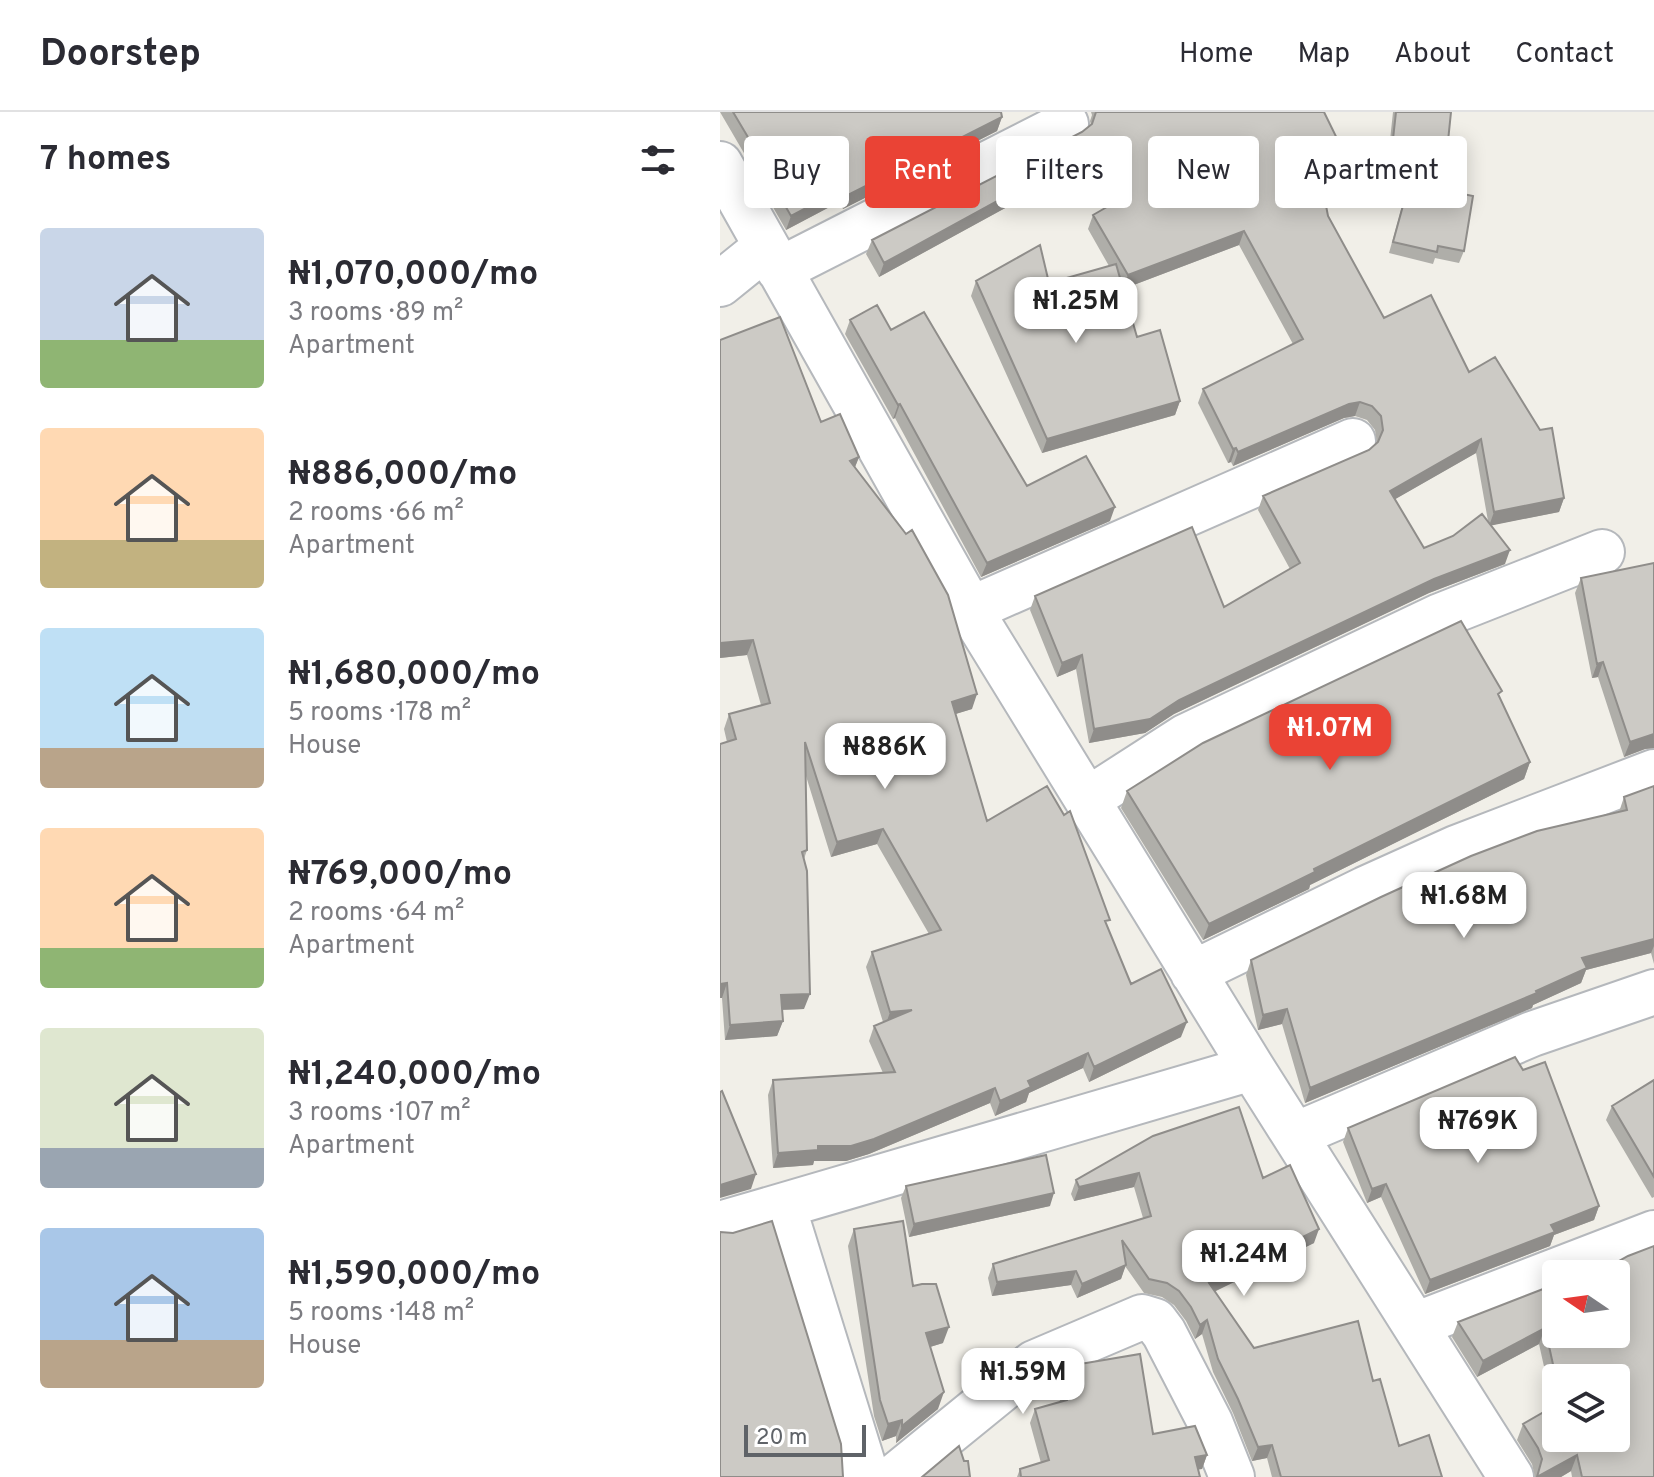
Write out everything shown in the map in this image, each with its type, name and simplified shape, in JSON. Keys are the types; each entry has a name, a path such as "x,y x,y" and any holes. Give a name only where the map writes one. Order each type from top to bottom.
{"street":[{"path":"720,284 1066,124"},
{"path":"720,164 971,609 1252,1068 1511,1477"},
{"path":"971,609 1353,441"},
{"path":"1087,800 1185,737 1440,616 1602,552"},
{"path":"1193,973 1456,848 1654,772"},
{"path":"1295,1135 1532,1034 1654,992"},
{"path":"720,1224 1252,1068"},
{"path":"783,1206 867,1477"},
{"path":"1415,1325 1654,1233"},
{"path":"894,1477 1034,1363 1142,1317 1155,1321 1164,1333 1210,1422 1232,1477"}],"building":[{"path":"733,112 1001,112 1002,117 964,136 865,136 865,186 849,194 849,136 747,136"},
{"path":"1096,112 1324,112 1336,136 1275,136 1275,208 1326,208 1384,318 1431,295 1469,372 1495,357 1540,430 1552,428 1564,498 1494,512 1481,439 1390,491 1424,548 1453,536 1482,514 1510,550 1434,579 1179,700 1150,719 1094,729 1082,655 1062,663 1035,596 1192,527 1224,607 1300,563 1263,496 1369,450 1378,442 1383,430 1381,416 1372,406 1360,402 1238,452 1236,448 1233,449 1203,389 1303,339 1244,231 1128,275 1093,215 1105,208 1132,208 1132,136 1074,136 1092,124"},
{"path":"1396,112 1451,112 1449,136 1393,136"},
{"path":"996,176 996,202 884,263 872,240 934,208 980,208 980,184"},
{"path":"1467,195 1473,196 1464,251 1438,246 1437,252 1393,242 1402,208 1467,208"},
{"path":"786,208 806,208 791,216"},
{"path":"1040,245 1049,283 1116,264 1137,337 1160,330 1180,401 1047,439 976,281"},
{"path":"877,305 891,330 924,312 1027,486 1086,456 1115,507 987,563 850,320"},
{"path":"780,317 821,422 840,414 859,457 850,461 906,534 912,530 948,595 977,694 952,702 987,821 1047,786 1064,815 1070,811 1110,920 1105,921 1131,984 1161,969 1187,1022 1094,1067 1088,1053 1028,1081 1031,1087 1000,1101 995,1088 851,1146 818,1146 818,1150 778,1153 773,1080 895,1072 874,1026 912,1010 890,1012 872,952 941,930 883,829 837,842 805,742 807,850 802,852 807,871 810,994 781,995 783,1021 730,1025 727,983 720,984 720,744 736,739 729,714 770,703 753,640 720,643 720,340"},
{"path":"1654,563 1654,734 1630,742 1603,662 1597,664 1581,578"},
{"path":"1461,621 1502,691 1498,694 1530,762 1209,924 1127,791 1203,743"},
{"path":"1654,786 1654,939 1582,958 1587,968 1537,993 1310,1088 1287,1009 1263,1015 1251,960 1471,856 1537,831 1627,810 1624,797"},
{"path":"1515,1057 1523,1070 1545,1062 1599,1206 1551,1225 1555,1232 1430,1280 1386,1184 1372,1189 1348,1128"},
{"path":"1654,1080 1654,1177 1612,1106"},
{"path":"720,1092 756,1174 720,1185"},
{"path":"1239,1107 1263,1178 1290,1165 1319,1229 1209,1283 1254,1348 1358,1321 1373,1381 1380,1379 1399,1446 1429,1435 1442,1477 1281,1477 1272,1445 1258,1447 1218,1359 1207,1320 1200,1325 1179,1291 1167,1283 1149,1279 1122,1240 1126,1265 1082,1284 1076,1271 997,1282 993,1264 1151,1216 1139,1173 1079,1187 1076,1180 1153,1136"},
{"path":"1046,1155 1054,1193 914,1224 906,1186"},
{"path":"772,1221 841,1444 843,1477 720,1477 720,1232 733,1233"},
{"path":"903,1221 913,1286 936,1284 949,1327 926,1333 944,1392 902,1426 902,1420 888,1424 880,1400 854,1229"},
{"path":"1654,1246 1654,1477 1582,1477 1577,1455 1537,1477 1542,1459 1523,1424 1542,1413 1542,1452 1630,1452 1630,1364 1553,1364 1549,1348 1630,1348 1630,1260 1621,1260"},
{"path":"1542,1289 1542,1330 1483,1361 1458,1322"},
{"path":"1140,1354 1153,1434 1195,1426 1207,1455 1195,1457 1200,1477 1021,1477 1020,1469 1049,1460 1035,1409 1067,1400 1062,1367"},
{"path":"959,1446 964,1461 968,1461 970,1477 922,1477"}]}
